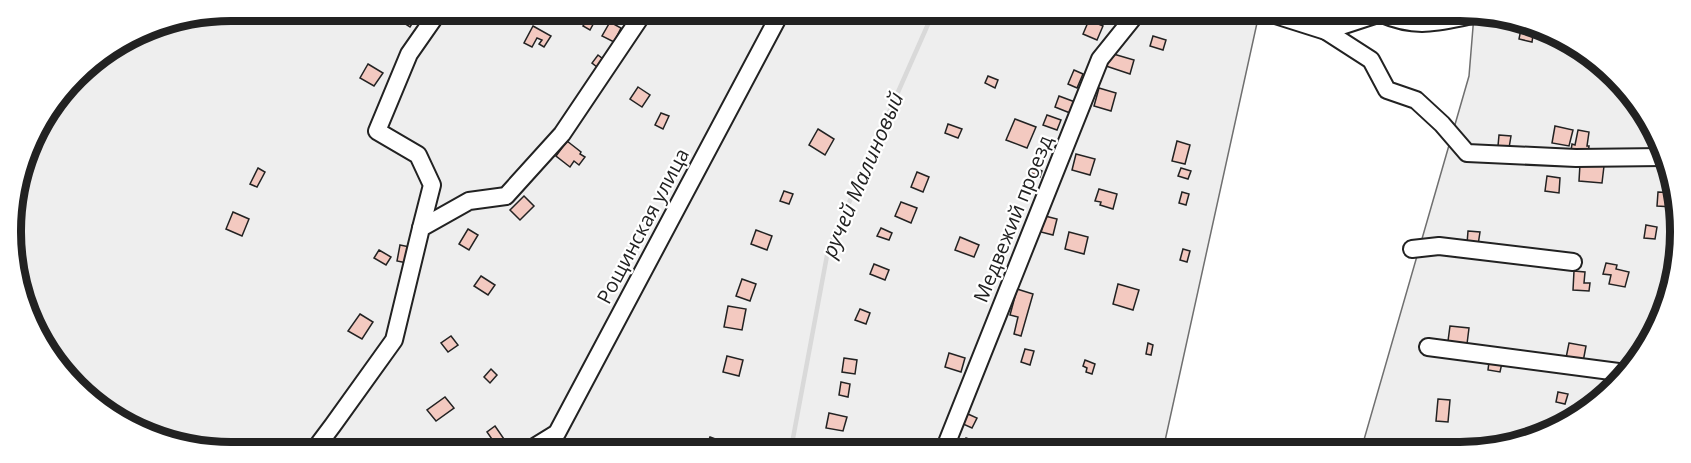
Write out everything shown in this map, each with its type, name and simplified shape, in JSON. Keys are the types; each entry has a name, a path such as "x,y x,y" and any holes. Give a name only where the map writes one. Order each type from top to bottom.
{"lane":[{"path":"320,442 394,340 432,185 418,155 377,131 409,54 432,21"},
{"path":"421,228 469,201 506,196 562,134 638,21"},
{"name":"Рощинская улица","path":"542,442 557,433 776,21"},
{"name":"Медвежий проезд","path":"947,442 1100,59 1131,21"},
{"path":"1294,21 1326,31 1371,60 1387,90 1416,100 1442,124 1467,153 1576,158 1656,157"},
{"path":"1326,31 1358,21"},
{"path":"1399,21 1423,24 1440,21"},
{"path":"1412,249 1439,246 1573,262"},
{"path":"1428,346 1616,372"}],"shaded area":[{"path":"218,21 1257,21 1165,442 218,442 190,438 164,431 126,414 103,399 73,370 56,348 43,325 32,299 25,273 21,245 21,218 25,190 37,151 56,115 73,93 103,64 151,37 190,25"},
{"path":"1474,21 1514,28 1553,43 1588,64 1618,93 1642,126 1663,177 1670,218 1670,245 1663,286 1648,325 1627,360 1588,399 1565,414 1514,435 1473,442 1363,442 1469,76"}],"building":[{"path":"401,21 414,21 410,27"},
{"path":"586,21 595,21 590,30 583,26"},
{"path":"1089,21 1103,26 1097,40 1083,34"},
{"path":"610,22 621,28 614,42 602,36"},
{"path":"533,26 551,36 544,47 539,44 542,40 537,38 532,47 524,43"},
{"path":"1521,30 1533,34 1532,42 1519,39"},
{"path":"1153,36 1166,40 1163,50 1150,46"},
{"path":"1110,53 1134,60 1130,74 1106,66"},
{"path":"598,55 603,59 597,67 592,63"},
{"path":"368,64 383,73 374,86 360,78"},
{"path":"1074,70 1083,74 1077,88 1068,84"},
{"path":"988,76 998,80 995,88 985,83"},
{"path":"638,87 650,95 642,107 630,99"},
{"path":"1099,88 1116,93 1111,111 1094,106"},
{"path":"1059,96 1075,102 1070,113 1055,107"},
{"path":"661,113 669,116 663,129 655,125"},
{"path":"1047,115 1061,120 1057,130 1043,125"},
{"path":"1015,119 1036,127 1027,148 1006,140"},
{"path":"948,124 962,129 958,138 945,133"},
{"path":"1555,126 1573,130 1569,146 1552,143"},
{"path":"818,129 834,139 825,155 809,145"},
{"path":"1578,130 1589,132 1588,154 1571,151 1572,144 1575,145"},
{"path":"1499,135 1511,136 1509,148 1498,146"},
{"path":"567,141 585,157 579,165 574,161 570,167 556,156"},
{"path":"1177,141 1190,145 1185,164 1172,161"},
{"path":"1076,154 1095,159 1090,175 1072,170"},
{"path":"1580,164 1604,166 1602,183 1579,181"},
{"path":"1032,167 1042,171 1040,177 1029,172"},
{"path":"258,168 265,172 257,187 250,184"},
{"path":"1181,168 1191,171 1188,179 1178,176"},
{"path":"917,172 929,177 923,192 911,187"},
{"path":"1547,176 1560,178 1559,193 1545,191"},
{"path":"1099,189 1117,194 1113,209 1095,201"},
{"path":"784,191 793,194 789,204 780,201"},
{"path":"1182,192 1189,194 1186,205 1179,203"},
{"path":"1658,192 1666,193 1668,207 1657,206"},
{"path":"524,196 534,206 520,220 510,210"},
{"path":"901,202 917,208 911,223 895,216"},
{"path":"233,212 249,219 242,236 226,229"},
{"path":"1045,216 1057,219 1053,235 1041,232"},
{"path":"1646,225 1657,227 1655,239 1644,238"},
{"path":"881,228 892,233 889,240 877,236"},
{"path":"468,229 478,235 469,250 459,244"},
{"path":"756,230 772,236 767,250 751,244"},
{"path":"1468,231 1480,232 1478,245 1467,244"},
{"path":"1069,232 1088,237 1084,254 1065,249"},
{"path":"960,237 979,245 974,257 955,250"},
{"path":"400,245 415,248 412,264 397,261"},
{"path":"1183,249 1190,251 1187,262 1180,260"},
{"path":"379,250 391,257 386,265 374,258"},
{"path":"1606,263 1617,265 1616,269 1629,272 1625,287 1609,284 1611,275 1603,274"},
{"path":"874,264 889,270 885,280 870,274"},
{"path":"1574,271 1585,272 1584,283 1590,283 1589,291 1573,290"},
{"path":"481,276 495,285 488,295 474,286"},
{"path":"742,279 756,284 750,301 736,296"},
{"path":"1118,284 1139,290 1133,310 1113,304"},
{"path":"1017,289 1033,294 1021,336 1014,334 1018,317 1010,315"},
{"path":"728,306 746,309 742,330 724,327"},
{"path":"860,309 870,313 866,324 855,320"},
{"path":"360,314 373,322 362,339 348,331"},
{"path":"1450,326 1469,328 1467,344 1448,341"},
{"path":"451,336 458,345 448,352 441,343"},
{"path":"1148,343 1153,345 1151,355 1146,354"},
{"path":"1569,343 1586,346 1583,362 1566,358"},
{"path":"1025,349 1034,351 1030,365 1021,362"},
{"path":"949,353 965,358 961,372 945,367"},
{"path":"727,356 743,360 739,376 723,372"},
{"path":"844,358 857,360 855,374 842,372"},
{"path":"1085,360 1095,364 1092,374 1086,372 1087,368 1083,366"},
{"path":"1489,362 1502,363 1500,372 1488,370"},
{"path":"491,369 497,375 490,383 484,377"},
{"path":"841,382 850,384 848,397 839,395"},
{"path":"1558,392 1568,394 1565,404 1556,402"},
{"path":"445,397 454,408 436,421 427,410"},
{"path":"1438,399 1450,400 1448,422 1436,421"},
{"path":"829,413 847,417 843,431 826,428"},
{"path":"968,414 977,418 972,428 963,424"},
{"path":"495,426 504,439 494,442 487,432"},
{"path":"710,437 718,440 717,442 708,442"},
{"path":"966,438 977,442 965,442"}],"waterway":[{"name":"ручей Малиновый","path":"792,442 828,250 929,21"}]}
